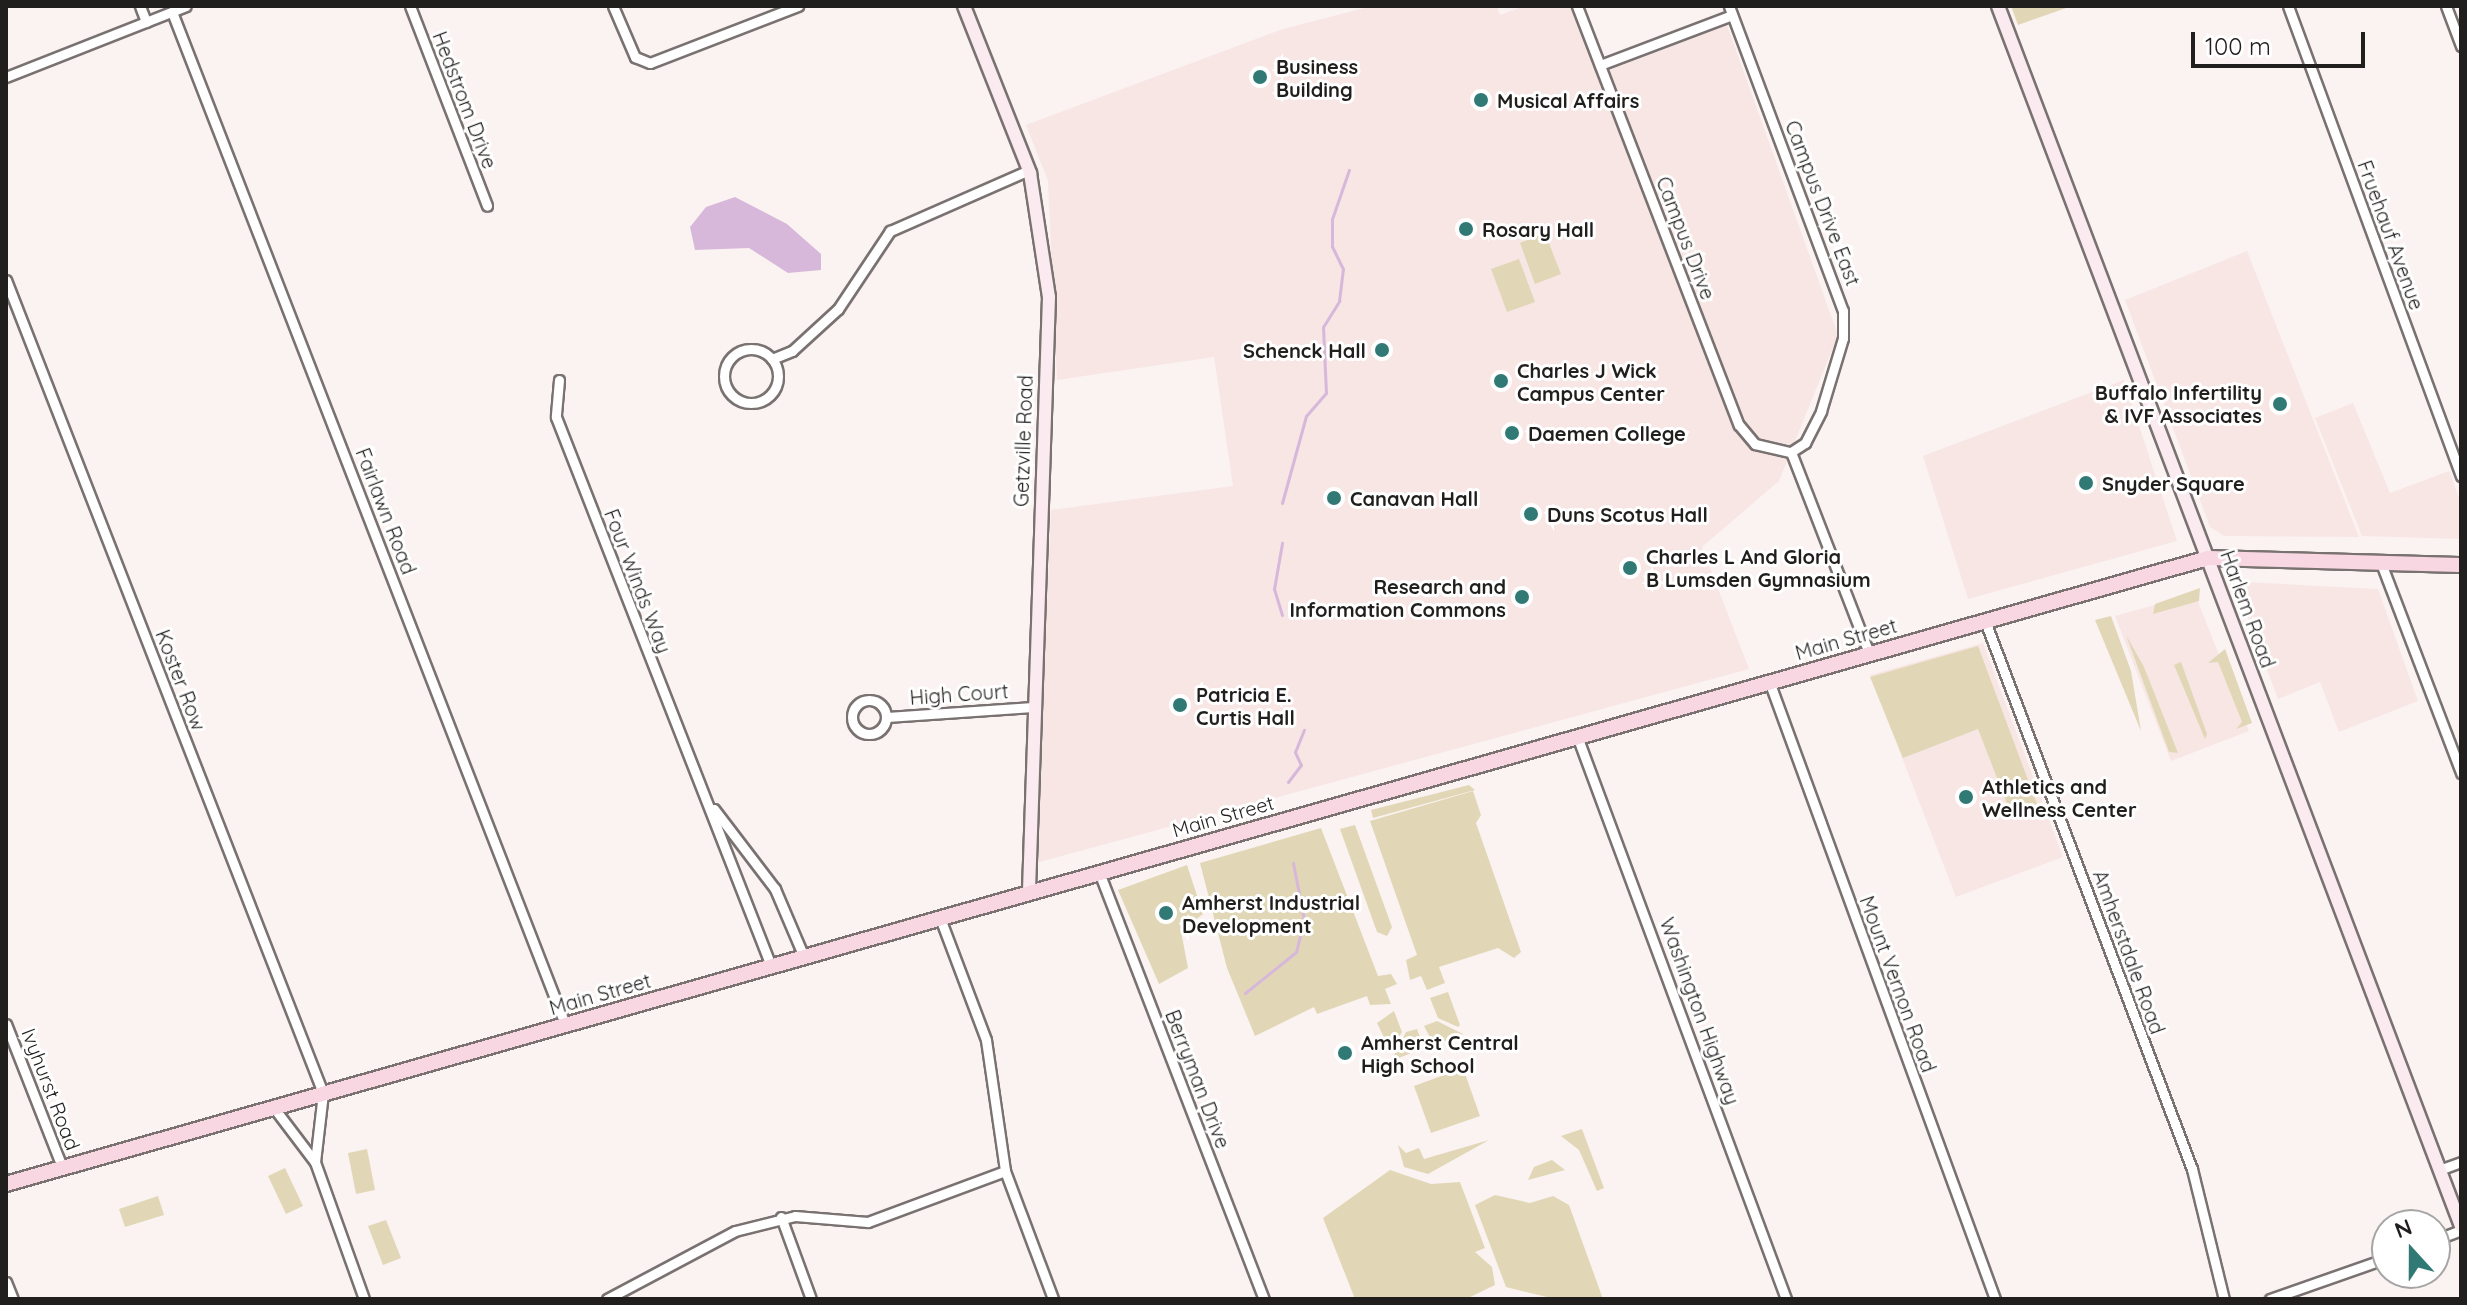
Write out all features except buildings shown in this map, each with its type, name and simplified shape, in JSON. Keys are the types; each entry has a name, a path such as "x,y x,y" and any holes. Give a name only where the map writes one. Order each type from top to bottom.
{"main road":[{"name":"Getzville Road","path":"964,6 1029,170 1049,297 1029,892"},
{"name":"Harlem Road","path":"1998,6 2461,1228"},
{"name":"Main Street","path":"6,1184 2208,558 2461,565"}],"street":[{"path":"140,6 146,22"},
{"path":"6,77 186,6"},
{"name":"Hedstrom Drive","path":"410,6 487,206"},
{"path":"613,6 635,57 650,63 798,6"},
{"name":"Campus Drive","path":"1577,6 1739,425 1755,444 1791,452"},
{"name":"Fruehauf Avenue","path":"2288,6 2461,476"},
{"path":"2446,6 2461,46"},
{"path":"1600,65 1731,11"},
{"name":"Campus Drive East","path":"1731,11 1843,311 1841,348 1821,411 1805,443 1791,452"},
{"name":"Fairlawn Road","path":"172,12 565,1024"},
{"path":"772,359 792,351 838,309 890,231 1029,170"},
{"name":"Koster Row","path":"6,280 323,1093"},
{"path":"757,350 772,359 777,384 767,399 741,402 727,391 726,364 739,352 757,350"},
{"name":"Four Winds Way","path":"559,380 556,417 771,966"},
{"path":"1791,452 1869,653"},
{"path":"2381,563 2461,773"},
{"name":"Amherstdale Road","path":"1985,621 2192,1169 2224,1299"},
{"name":"Mount Vernon Road","path":"1769,681 1995,1299"},
{"name":"High Court","path":"887,717 1033,707"},
{"name":"Washington Highway","path":"1577,736 1786,1299"},
{"name":"Four Winds Way","path":"702,793 775,889 804,957"},
{"name":"Berryman Drive","path":"1099,872 1264,1299"},
{"path":"940,918 986,1040 1005,1171 1053,1299"},
{"name":"Ivyhurst Road","path":"6,1024 62,1167"},
{"path":"315,1162 323,1093"},
{"path":"274,1108 315,1162 364,1299"},
{"path":"2439,1170 2461,1162"},
{"path":"607,1299 691,1249 781,1217 868,1222 1005,1171"},
{"path":"781,1217 811,1299"},
{"path":"2270,1299 2371,1264"},
{"path":"6,1282 13,1299"}],"shaded area":[{"name":"Daemen College","path":"1372,6 1497,6 1500,15 1525,6 1569,6 1597,75 1727,25 1838,335 1779,481 1702,547 1749,669 1036,863 1051,510 1233,486 1214,357 1057,380 1048,181 1026,125 1283,29"},
{"path":"2011,6 2072,6 2018,25"},
{"path":"735,197 787,224 821,254 821,270 788,273 749,248 695,250 690,227 706,207"},
{"path":"1545,233 1561,274 1535,284 1520,243"},
{"path":"2247,251 2359,537 2224,536 2210,527 2125,300"},
{"path":"1519,259 1535,302 1507,312 1491,269"},
{"path":"2124,380 2177,541 1968,599 1923,456"},
{"path":"2353,403 2390,493 2449,471 2461,503 2461,539 2362,536 2315,418"},
{"path":"2244,582 2378,589 2418,701 2339,732 2320,682 2278,699 2238,593"},
{"path":"2200,588 2199,601 2153,614 2155,604"},
{"path":"2195,594 2249,731 2171,761 2115,616"},
{"path":"2111,616 2131,671 2141,731 2095,620"},
{"path":"2126,635 2144,667 2178,753 2169,752"},
{"path":"1983,643 2063,857 1956,897 1870,675"},
{"path":"1978,646 2037,804 2011,814 1978,729 1903,758 1870,677"},
{"path":"2225,649 2252,723 2236,729 2242,722 2218,662 2208,663"},
{"path":"2181,662 2207,734 2205,739 2174,665"},
{"path":"1469,785 1475,790 1373,818 1371,810"},
{"path":"1473,791 1481,815 1476,823 1521,952 1514,958 1498,948 1439,967 1445,983 1427,990 1421,976 1410,980 1406,960 1417,955 1370,821"},
{"path":"1355,825 1392,927 1387,936 1377,932 1340,829"},
{"path":"1321,828 1378,976 1391,974 1397,984 1385,989 1391,1004 1370,1005 1367,996 1317,1014 1314,1007 1255,1036 1227,968 1200,863"},
{"path":"1187,865 1203,914 1181,931 1188,968 1159,984 1118,890"},
{"path":"1448,992 1460,1025 1458,1027 1438,1018 1430,998"},
{"path":"1394,1011 1402,1032 1391,1052 1377,1023"},
{"path":"1437,1021 1463,1034 1434,1045 1424,1026"},
{"path":"1417,1029 1424,1048 1391,1061 1406,1032"},
{"path":"1463,1068 1480,1116 1431,1133 1414,1086"},
{"path":"1582,1129 1604,1188 1597,1191 1579,1150 1561,1136"},
{"path":"1489,1140 1428,1174 1404,1167 1398,1145 1406,1153 1419,1148 1424,1159"},
{"path":"367,1149 375,1190 356,1194 348,1153"},
{"path":"1552,1160 1565,1170 1528,1180 1534,1167"},
{"path":"285,1168 303,1206 286,1214 268,1176"},
{"path":"1390,1170 1431,1184 1460,1182 1485,1248 1475,1252 1492,1267 1495,1285 1466,1299 1355,1299 1323,1218"},
{"path":"1495,1195 1530,1203 1553,1196 1569,1205 1603,1299 1555,1299 1506,1287 1475,1205"},
{"path":"158,1196 164,1215 125,1227 119,1209"},
{"path":"386,1220 401,1258 383,1265 368,1226"}],"waterway":[{"path":"1282,503 1306,416 1326,393 1323,327 1339,301 1343,269 1332,246 1332,219 1349,170"},
{"path":"1282,543 1274,589 1282,615"},
{"path":"1288,782 1301,765 1295,752 1304,730"},
{"path":"1245,993 1296,952 1304,920 1293,863"}],"place":[{"name":"Business Building","path":"1260,77"},
{"name":"Musical Affairs","path":"1481,100"},
{"name":"Rosary Hall","path":"1466,229"},
{"name":"Schenck Hall","path":"1382,350"},
{"name":"Charles J Wick Campus Center","path":"1501,381"},
{"name":"Buffalo Infertility & IVF Associates","path":"2280,404"},
{"name":"Daemen College","path":"1512,433"},
{"name":"Snyder Square","path":"2086,483"},
{"name":"Canavan Hall","path":"1334,498"},
{"name":"Duns Scotus Hall","path":"1531,514"},
{"name":"Charles L And Gloria B Lumsden Gymnasium","path":"1630,568"},
{"name":"Research and Information Commons","path":"1522,597"},
{"name":"Patricia E. Curtis Hall","path":"1180,705"},
{"name":"Athletics and Wellness Center","path":"1966,797"},
{"name":"Amherst Industrial Development","path":"1166,913"},
{"name":"Amherst Central High School","path":"1345,1053"}]}
